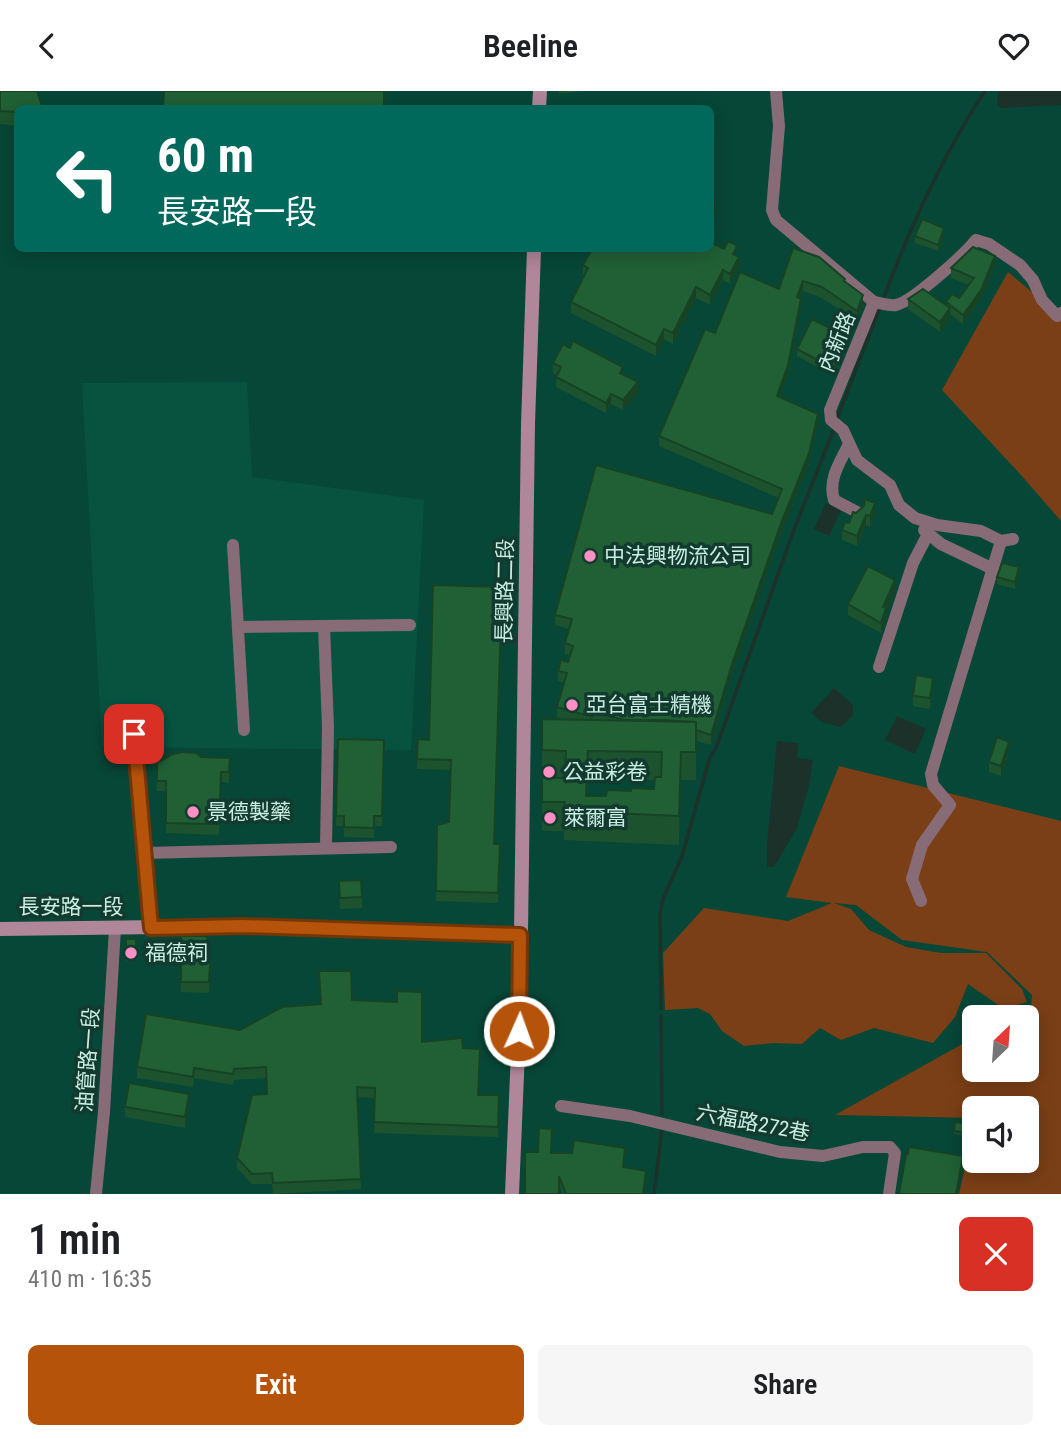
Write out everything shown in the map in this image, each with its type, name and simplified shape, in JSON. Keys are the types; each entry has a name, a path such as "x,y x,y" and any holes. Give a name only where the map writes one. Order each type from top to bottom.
{"street":[{"name":"內新路","path":"776,91 779,126 772,210 776,220 874,302 830,410 831,421 843,430 848,446 857,460 890,485 899,505 920,520"},
{"path":"874,302 896,305 912,296 967,252 976,240 989,244 1020,265 1033,280 1042,300 1056,316 1061,313"},
{"name":"長興路二段","path":"512,1194 520,1004 528,424 534,252"},
{"path":"848,446 831,489 834,500 858,512"},
{"path":"920,520 924,532 964,556 993,569"},
{"path":"920,520 981,531 1007,540 993,569 931,775 933,785 950,805 922,845 912,879 921,901"},
{"path":"879,667 913,563 928,534"},
{"path":"233,545 244,730"},
{"path":"239,627 410,625"},
{"path":"324,626 328,727 326,848"},
{"path":"134,734 151,928"},
{"path":"144,853 391,847"},
{"name":"長安路一段","path":"0,929 243,926 520,935"},
{"name":"油管路一段","path":"96,1194 104,1112 115,928"},
{"name":"六福路272巷","path":"561,1106 630,1116 780,1152 823,1156 863,1147 890,1147 895,1153 889,1194"}],"shaded area":[{"path":"1008,272 1061,316 1061,521 942,390"},
{"path":"247,382 252,477 424,500 411,750 102,747 82,383"},
{"path":"839,766 1061,821 1061,1194 959,1194 964,1173 1039,1173 1039,1096 962,1096 962,1118 835,1115 962,1044 962,1082 1040,1081 1040,1005 1031,1005 1032,995 987,952 902,940 856,905 834,903 851,909 869,930 906,947 941,953 986,953 1022,989 1027,1002 998,1005 968,984 955,1017 933,1043 874,1028 841,1040 820,1028 802,1044 744,1046 722,1031 710,1014 698,1008 665,1010 663,953 704,908 788,921 832,903 786,897"}],"water":[{"path":"1000,91 1061,91 1061,105 1002,108 997,105"},
{"path":"826,503 841,510 829,536 814,529"},
{"path":"834,688 853,705 853,715 841,727 822,722 811,713"},
{"path":"897,716 926,729 915,754 885,740"},
{"path":"777,741 798,743 797,758 813,760 797,828 774,867 767,867 767,845"}],"building":[{"path":"0,91 37,91 42,105 14,105 14,112 0,111"},
{"path":"164,91 384,91 384,105 163,105"},
{"path":"922,219 944,228 938,245 915,236"},
{"path":"728,241 737,246 733,254 739,257 730,274 723,270 710,295 696,287 673,333 664,329 656,345 571,302 588,268 583,265 590,252 714,252 714,244 724,249"},
{"path":"973,247 995,256 981,290 963,315 946,302 952,294 959,298 974,278 951,268"},
{"path":"793,248 819,257 863,295 857,311 822,287 803,281 797,297 801,299 788,365 777,396 818,414 809,453 780,526 732,664 711,735 696,730 696,722 624,720 593,712 592,717 557,707 567,673 558,671 561,660 568,662 573,646 565,643 572,619 555,615 596,465 772,514 782,489 659,436 705,329 715,333 740,272 779,289"},
{"path":"923,289 950,308 940,322 908,299"},
{"path":"812,319 847,337 834,369 797,349"},
{"path":"573,341 623,367 620,373 638,382 623,400 611,394 606,403 556,377 561,367 553,363 563,344 570,348"},
{"path":"865,499 875,503 870,516 866,515 857,536 842,530 845,522 849,523 853,512 856,513 864,506"},
{"path":"1002,563 1019,567 1015,582 997,577"},
{"path":"868,566 895,580 883,607 886,608 881,623 848,604"},
{"path":"433,585 502,587 494,844 500,844 498,893 436,891 437,825 449,822 451,760 417,759 418,739 429,740"},
{"path":"916,675 933,678 930,698 913,696"},
{"path":"542,719 696,722 696,752 681,752 679,816 564,811 565,802 542,802 542,778 565,778 566,751 542,750","holes":["588,751 662,752 661,777 655,777 654,789 607,790 606,796 586,796"]},
{"path":"997,737 1009,742 1001,766 989,762"},
{"path":"338,739 384,740 382,816 374,816 374,828 344,827 344,816 336,816"},
{"name":"景德製藥","path":"183,752 196,753 201,757 230,758 229,772 221,772 219,824 166,823 166,781 157,781 157,763"},
{"path":"361,880 362,897 340,898 339,881"},
{"path":"181,936 207,936 209,982 181,982"},
{"path":"126,939 136,939 136,953 126,954"},
{"path":"319,971 351,971 352,1000 397,1002 397,991 422,992 422,1042 462,1038 463,1048 480,1049 478,1095 499,1095 498,1127 374,1122 375,1088 357,1087 361,1179 273,1183 272,1173 252,1174 237,1158 252,1095 267,1094 266,1067 234,1069 233,1074 194,1068 193,1077 137,1067 146,1014 240,1030 282,1007 321,1004"},
{"path":"129,1083 189,1094 185,1117 125,1107"},
{"path":"955,1122 962,1123 962,1132 954,1131"},
{"path":"539,1128 552,1129 551,1153 572,1153 574,1140 625,1148 623,1167 646,1171 643,1194 566,1194 559,1176 559,1194 525,1194 525,1152 538,1152"},
{"path":"909,1147 962,1156 956,1194 899,1194"}],"waterway":[{"path":"883,300 928,193 985,91"},
{"path":"837,419 880,307"},
{"path":"661,1009 660,914 663,899 682,856 710,757 716,748 795,527 834,429"},
{"path":"661,1016 662,1114"},
{"path":"654,1194 662,1129"}],"place":[{"name":"中法興物流公司","path":"590,556"},
{"name":"亞台富士精機","path":"572,705"},
{"name":"公益彩卷","path":"549,772"},
{"name":"景德製藥","path":"193,812"},
{"name":"萊爾富","path":"550,818"},
{"name":"福德祠","path":"131,953"}],"route":[{"path":"134,734 151,928 243,926 520,935 519,1031"}]}
